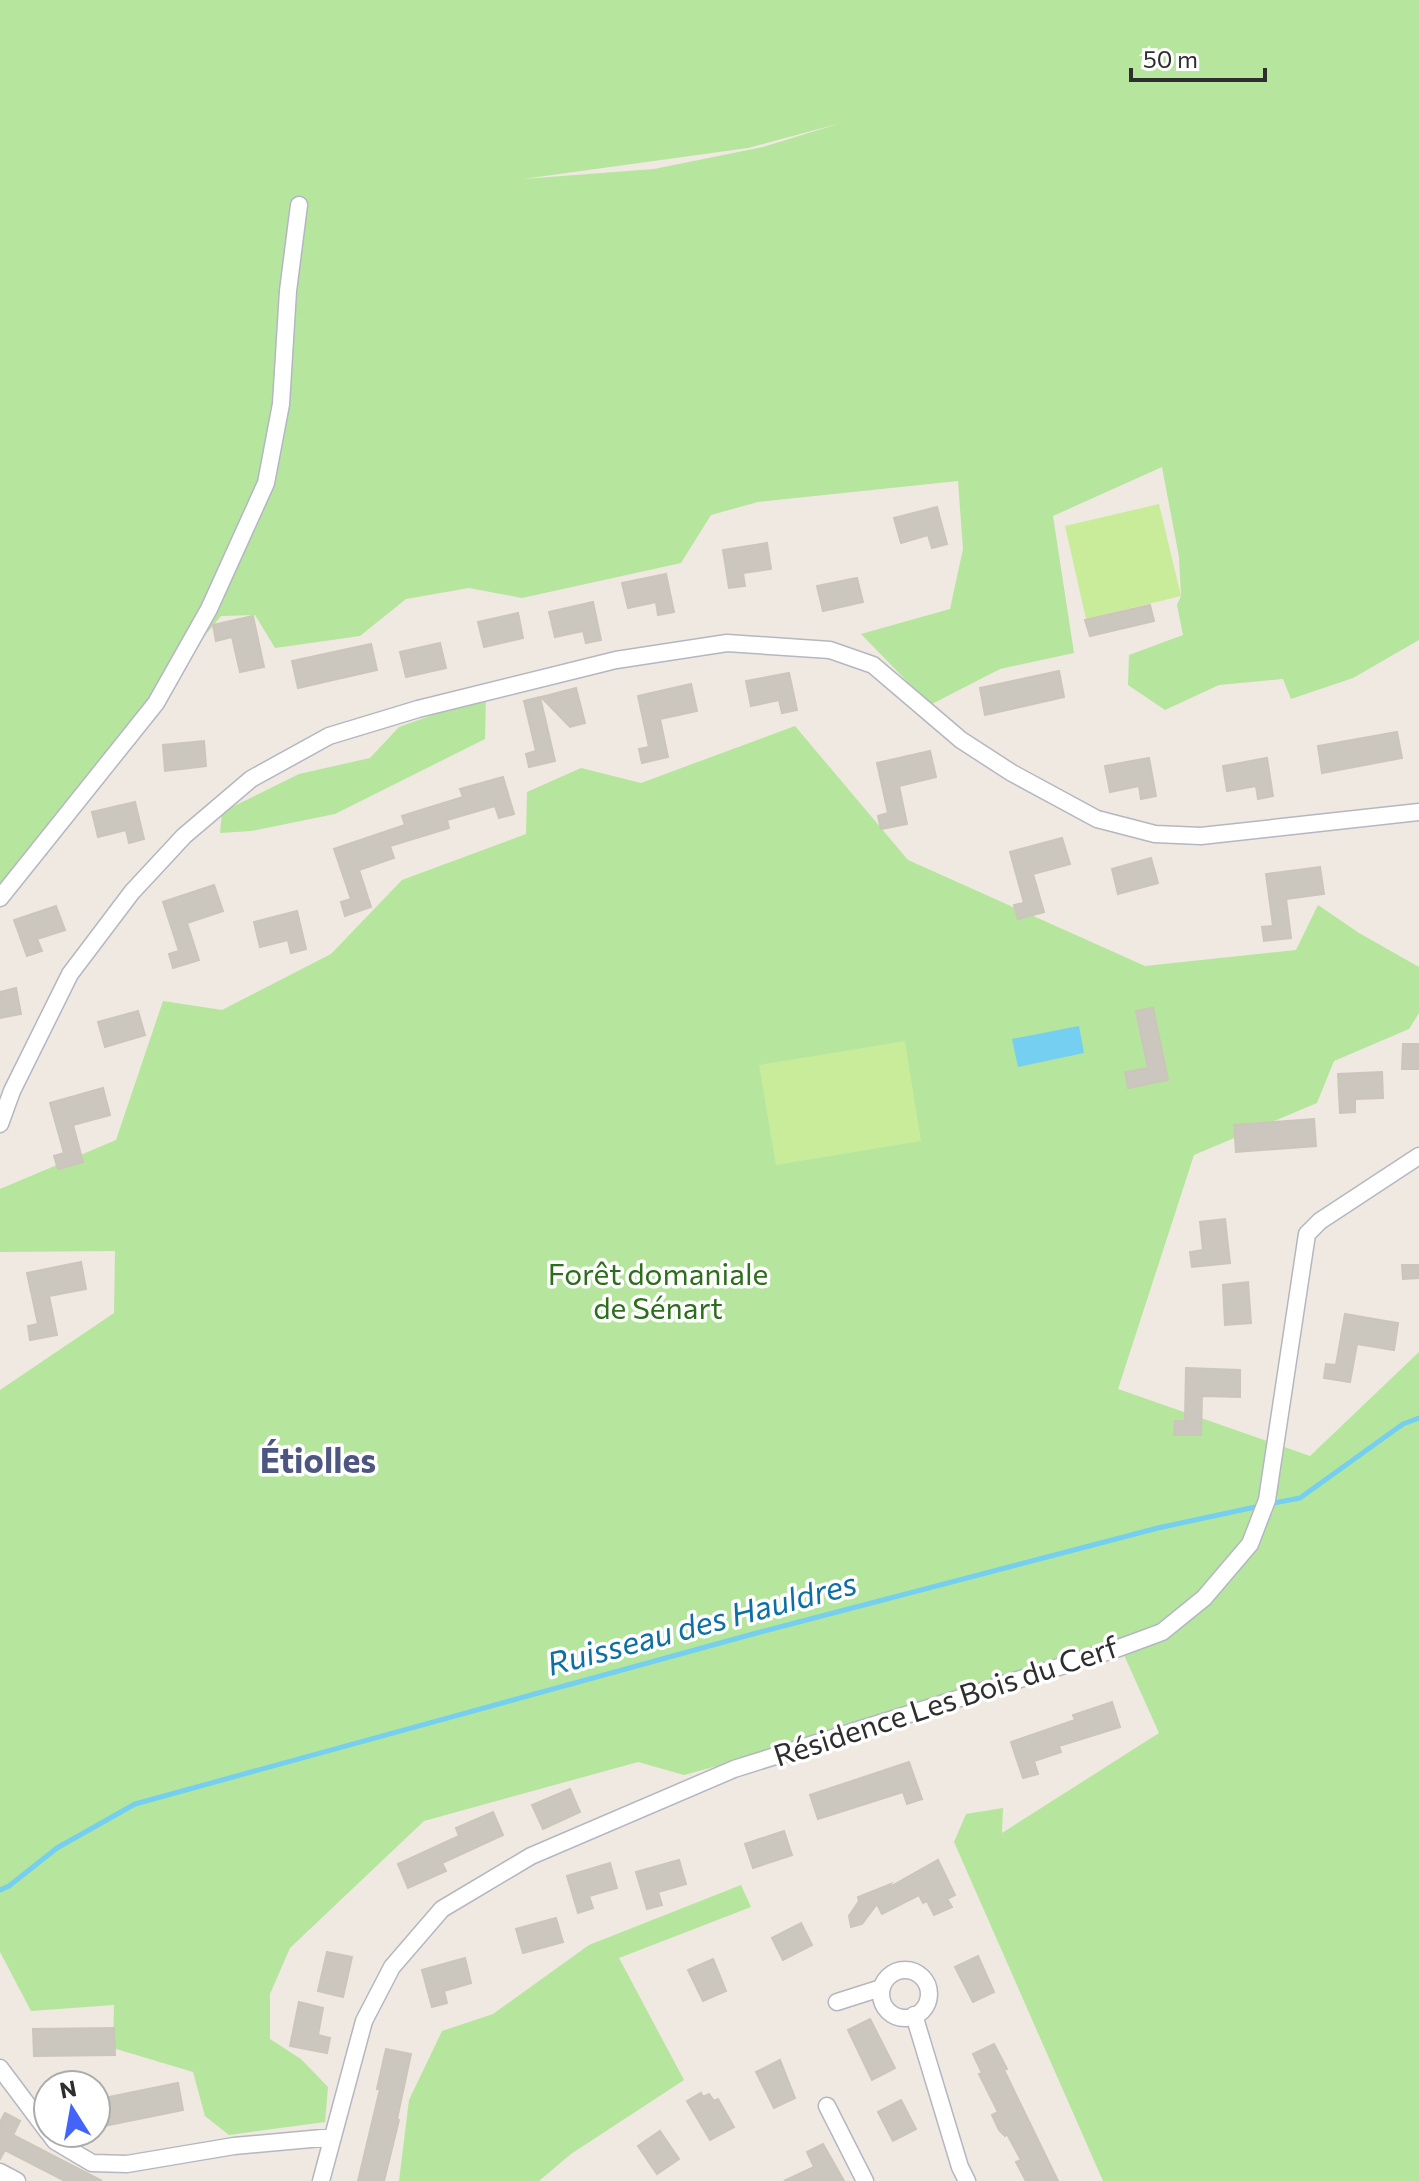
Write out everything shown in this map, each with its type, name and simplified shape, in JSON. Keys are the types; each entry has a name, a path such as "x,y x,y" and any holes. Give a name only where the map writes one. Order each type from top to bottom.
{"street":[{"path":"0,898 156,703 209,609 266,483 281,404 288,291 299,205"},
{"path":"0,1124 12,1091 70,974 132,892 193,826 251,779 329,736 418,709 616,660 727,643 830,650 873,665 961,740 1012,773 1097,819 1155,834 1201,836 1419,812"},
{"name":"Résidence Les Bois du Cerf","path":"321,2181 364,2021 392,1967 442,1909 531,1856 734,1769 1116,1649 1162,1632 1204,1598 1250,1544 1265,1506 1307,1234 1320,1221 1419,1156"},
{"path":"905,1970 920,1975 926,1982 928,1999 924,2008 902,2018 888,2011 881,1988 890,1975 905,1970"},
{"path":"837,2002 881,1988"},
{"path":"914,2015 960,2167 967,2181"},
{"path":"0,2068 32,2111"},
{"path":"827,2106 865,2181"},
{"path":"68,2149 92,2163 127,2164 234,2146 333,2137"},
{"path":"0,2172 17,2181"}],"green space":[{"path":"0,0 1419,0 1419,640 1353,678 1291,699 1283,679 1219,685 1165,710 1128,685 1129,655 1183,635 1177,605 1181,596 1179,557 1162,467 1053,516 1074,653 1000,669 930,705 861,634 950,609 963,549 958,481 758,502 711,515 681,563 522,598 469,588 406,599 360,636 275,648 255,615 221,616 47,827 48,854 16,880 9,873 0,884","holes":["841,123 763,147 654,169 523,179 748,148"]},
{"path":"1159,504 1181,596 1086,619 1065,526"},
{"path":"486,696 485,739 335,814 251,831 220,833 222,812 299,774 370,758 399,727"},
{"name":"Forêt domaniale de Sénart","path":"795,726 908,860 1145,966 1296,950 1318,905 1359,933 1419,967 1419,1013 1409,1029 1334,1061 1317,1103 1194,1155 1118,1389 1310,1456 1419,1352 1419,2181 1103,2181 954,1842 966,1814 1003,1808 1002,1833 1159,1733 1124,1655 684,1775 638,1762 424,1821 290,1948 270,1994 270,2039 301,2059 328,2087 325,2122 229,2135 205,2116 193,2072 113,2048 114,2005 31,2011 0,1952 0,1390 114,1313 115,1251 0,1252 0,1189 116,1140 163,1001 222,1010 331,954 402,880 526,834 527,792 581,768 641,783"},
{"path":"905,1041 921,1141 776,1165 759,1065"},
{"path":"741,1885 751,1907 619,1958 684,2080 571,2154 539,2181 399,2181 409,2100 442,2031 493,2014 589,1945"}],"water":[{"path":"1079,1026 1084,1053 1018,1067 1012,1039"}],"building":[{"path":"937,507 947,544 932,548 928,535 901,543 894,518"},
{"path":"767,543 771,569 743,573 745,586 729,588 723,550"},
{"path":"666,574 674,612 658,615 656,602 628,608 622,583"},
{"path":"857,578 863,602 823,611 817,586"},
{"path":"593,602 601,640 586,643 583,631 555,637 549,612"},
{"path":"1150,605 1154,621 1090,636 1085,620"},
{"path":"518,613 523,638 484,647 478,622"},
{"path":"253,616 264,667 240,672 232,637 216,641 213,625"},
{"path":"440,643 446,668 406,677 400,652"},
{"path":"371,644 377,670 298,688 292,661"},
{"path":"1059,671 1064,697 985,715 980,688"},
{"path":"789,673 797,710 782,713 779,700 751,706 746,681"},
{"path":"691,684 697,711 660,719 668,757 642,763 639,749 649,747 638,696"},
{"path":"576,688 585,723 570,727 541,697"},
{"path":"540,697 555,761 529,767 526,754 536,751 524,701"},
{"path":"1397,732 1402,758 1322,773 1318,746"},
{"path":"204,741 206,766 165,771 163,745"},
{"path":"930,751 936,777 899,786 907,824 881,829 878,816 888,813 877,763"},
{"path":"1149,758 1156,796 1141,799 1139,786 1110,792 1105,766"},
{"path":"1267,758 1273,796 1258,799 1256,786 1227,791 1223,766"},
{"path":"503,777 514,814 499,818 495,806 447,820 449,828 390,846 394,858 359,870 371,907 345,916 341,902 351,899 334,849 405,825 402,816 463,797 460,789"},
{"path":"135,802 144,839 129,843 126,830 98,837 92,812"},
{"path":"1062,838 1070,864 1033,874 1044,912 1018,919 1014,905 1024,903 1010,852"},
{"path":"1151,858 1158,883 1118,894 1112,869"},
{"path":"1320,867 1324,894 1286,899 1291,938 1264,941 1262,927 1273,926 1266,874"},
{"path":"214,885 223,911 187,923 199,960 173,968 169,954 179,951 163,902"},
{"path":"56,906 65,930 37,939 42,951 27,956 14,920"},
{"path":"297,911 306,949 291,953 288,940 260,947 254,922"},
{"path":"16,988 21,1014 0,1018 0,992"},
{"path":"1153,1008 1168,1080 1128,1088 1125,1072 1148,1068 1136,1011"},
{"path":"138,1011 145,1035 105,1047 98,1022"},
{"path":"1403,1044 1419,1044 1419,1069 1402,1069"},
{"path":"1382,1072 1383,1098 1355,1099 1355,1112 1340,1113 1338,1074"},
{"path":"103,1088 110,1115 73,1125 83,1162 58,1169 54,1156 64,1153 50,1103"},
{"path":"1314,1119 1316,1146 1236,1152 1234,1125"},
{"path":"1225,1219 1230,1263 1192,1267 1190,1252 1203,1250 1200,1222"},
{"path":"81,1262 86,1289 49,1296 57,1335 30,1340 28,1326 38,1324 27,1273"},
{"path":"1402,1265 1419,1265 1419,1278 1403,1279"},
{"path":"1248,1282 1251,1323 1225,1325 1223,1285"},
{"path":"1345,1314 1398,1323 1394,1350 1357,1344 1350,1382 1324,1378 1326,1364 1336,1365"},
{"path":"1186,1368 1240,1370 1240,1397 1202,1396 1201,1435 1174,1435 1175,1421 1185,1421"},
{"path":"1112,1702 1120,1727 1059,1746 1061,1752 1034,1761 1038,1774 1023,1778 1011,1742 1075,1720 1073,1715"},
{"path":"909,1762 922,1799 907,1804 903,1792 818,1819 810,1795"},
{"path":"570,1789 580,1812 543,1829 532,1805"},
{"path":"493,1812 503,1835 442,1863 446,1871 408,1888 398,1864 459,1836 456,1828"},
{"path":"784,1831 792,1855 753,1868 745,1844"},
{"path":"679,1860 686,1884 658,1892 662,1905 647,1909 636,1872"},
{"path":"938,1860 955,1895 947,1899 952,1907 934,1915 927,1901 923,1903 919,1895 882,1914 877,1904 862,1924 851,1927 849,1916 859,1901 858,1897 891,1884 888,1888"},
{"path":"610,1863 617,1888 589,1896 593,1908 578,1913 567,1876"},
{"path":"556,1918 563,1942 523,1953 516,1929"},
{"path":"801,1923 812,1945 783,1960 772,1938"},
{"path":"327,1952 352,1957 343,1997 318,1991"},
{"path":"978,1956 994,1992 973,2002 955,1967"},
{"path":"465,1958 471,1983 444,1991 447,2003 432,2007 422,1970"},
{"path":"713,1959 726,1991 703,2001 688,1970"},
{"path":"299,2002 323,2008 318,2035 330,2038 327,2053 290,2046"},
{"path":"870,2019 895,2068 872,2080 848,2030"},
{"path":"114,2028 115,2055 34,2056 33,2029"},
{"path":"994,2044 1058,2181 1026,2181 1016,2162 1021,2160 1007,2134 1005,2136 999,2130 992,2115 998,2112 979,2074 982,2073 973,2054"},
{"path":"386,2049 411,2054 399,2120 384,2181 358,2181 380,2089 377,2089"},
{"path":"780,2060 795,2098 774,2108 756,2072"},
{"path":"178,2083 183,2110 112,2124 112,2096"},
{"path":"701,2093 703,2097 709,2094 714,2101 718,2099 734,2127 710,2140 687,2101"},
{"path":"901,2100 916,2129 893,2141 878,2112"},
{"path":"5,2113 20,2121 13,2135 32,2145 32,2149 40,2149 102,2181 65,2181 5,2150 0,2159 0,2122"},
{"path":"660,2131 679,2159 657,2174 638,2146"},
{"path":"823,2144 844,2181 784,2181 814,2167 807,2152"}],"waterway":[{"name":"Ruisseau des Hauldres","path":"1269,1504 1300,1498 1403,1424 1419,1418"},
{"name":"Ruisseau des Hauldres","path":"0,1890 57,1848 135,1804 753,1634 1158,1528 1260,1506"}],"district":[{"name":"Étiolles","path":"318,1461"}]}
